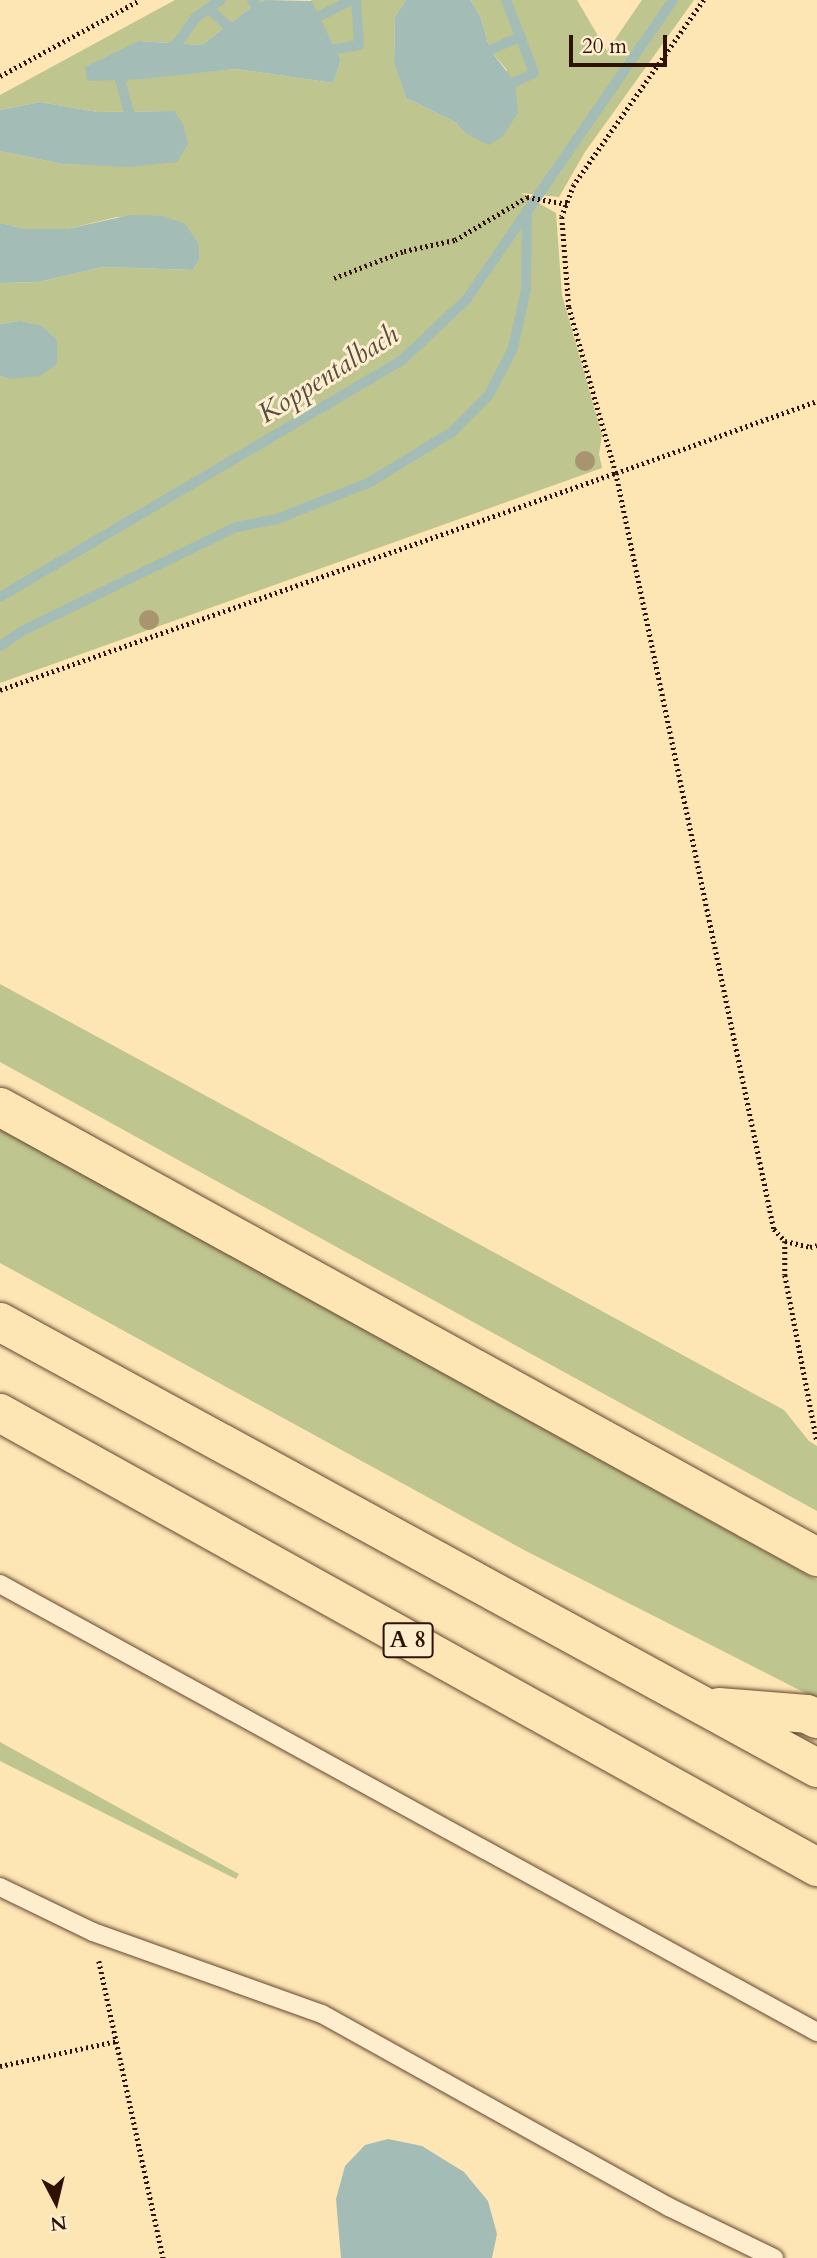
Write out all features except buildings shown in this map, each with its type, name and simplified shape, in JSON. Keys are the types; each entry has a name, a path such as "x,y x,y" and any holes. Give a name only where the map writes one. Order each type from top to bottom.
{"highway":[{"path":"0,1107 817,1557"},
{"path":"0,1322 817,1768"},
{"name":"A 8","path":"0,1413 817,1867"},
{"path":"705,1706 807,1714 817,1719"}],"lane":[{"path":"0,1584 817,2032"},
{"path":"0,1887 93,1932 322,2014 657,2200 774,2258"}],"path":[{"path":"0,76 140,0"},
{"path":"704,0 574,185 562,216 569,307 616,473 774,1229 785,1241 810,1247 817,1245"},
{"path":"334,278 404,251 455,240 527,197 567,204"},
{"path":"0,690 817,401"},
{"path":"785,1241 785,1275 817,1441"},
{"path":"93,1932 163,2258"},
{"path":"0,2066 117,2041"}],"green space":[{"path":"175,0 265,0 255,4 202,45 139,41 120,80 236,69 333,83 341,60 311,0 406,0 395,16 394,62 406,98 455,122 465,133 507,70 490,50 481,18 471,0 577,0 607,51 642,0 694,0 585,152 559,197 521,193 556,213 562,295 602,435 599,454 602,468 0,683 0,376 9,379 19,321 0,324 0,283 39,282 103,267 193,270 199,260 199,244 163,216 117,217 67,229 26,229 0,223 0,151 62,164 93,165 173,111 98,112 40,102 0,110 0,95"},
{"path":"0,984 784,1410 809,1441 817,1446 817,1511 0,1062"},
{"path":"0,1128 817,1580 817,1699 526,1551 0,1263"},
{"path":"0,1742 239,1874 236,1879 0,1761"}],"water":[{"path":"265,0 312,1 341,60 333,83 236,69 142,79 87,81 85,67 139,41 202,45 255,4"},
{"path":"406,0 471,0 481,18 490,50 515,82 518,113 503,136 489,145 465,133 455,122 406,98 394,63 395,16"},
{"path":"40,102 98,112 174,111 183,124 188,144 177,162 129,167 62,164 0,151 0,110"},
{"path":"130,215 163,216 185,224 199,244 199,260 193,270 103,267 39,282 0,283 0,223 26,229 67,229"},
{"path":"19,321 42,326 57,340 57,364 40,376 9,379 0,376 0,324"},
{"path":"388,2139 422,2146 464,2172 488,2201 497,2234 492,2258 341,2258 336,2199 345,2166 365,2145"}],"waterway":[{"path":"169,49 177,44 195,18 221,0"},
{"path":"252,0 255,4"},
{"path":"320,16 352,0"},
{"path":"336,49 359,45 356,0"},
{"path":"506,0 534,73 515,82"},
{"name":"Koppentalbach","path":"0,597 402,360 466,300 673,0"},
{"path":"209,9 227,25"},
{"path":"490,50 521,36"},
{"path":"129,74 120,80 132,123"},
{"path":"0,646 22,631 236,527 277,519 370,482 452,432 489,395 513,348 526,290 527,211"}]}
